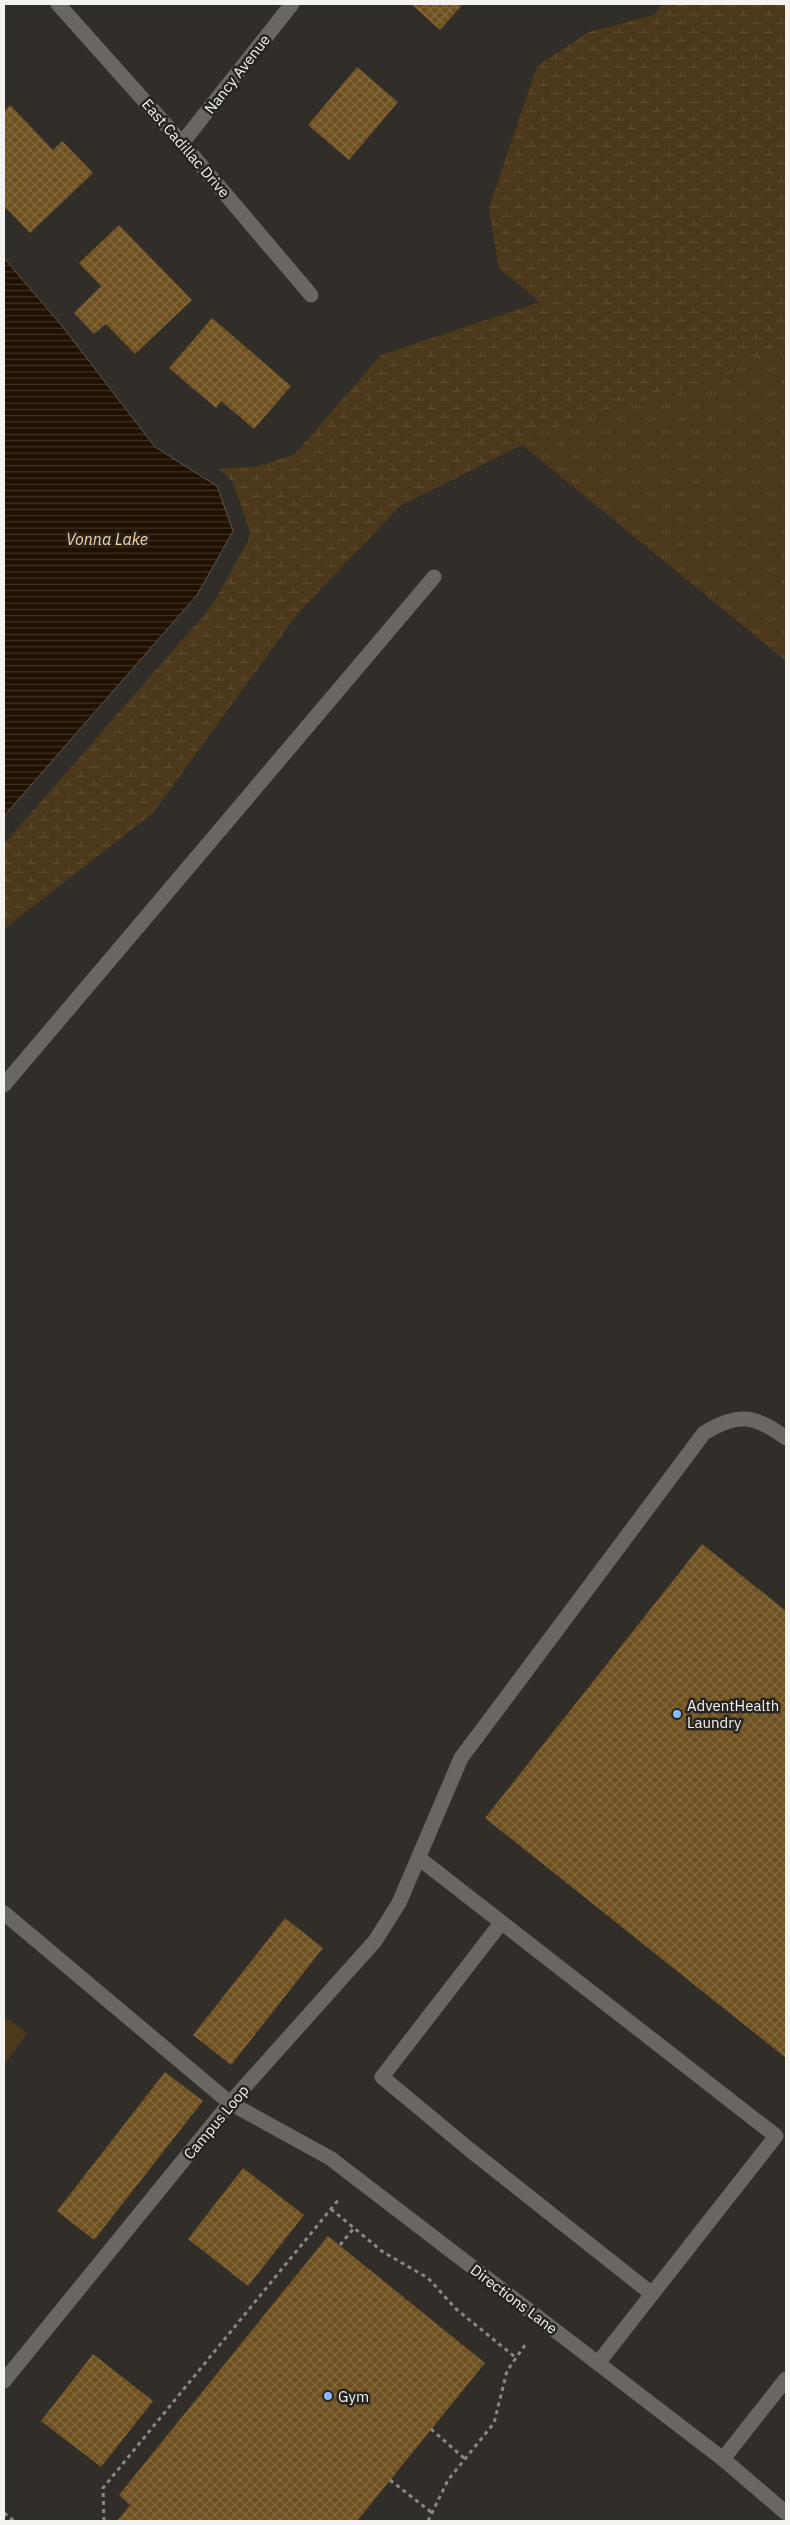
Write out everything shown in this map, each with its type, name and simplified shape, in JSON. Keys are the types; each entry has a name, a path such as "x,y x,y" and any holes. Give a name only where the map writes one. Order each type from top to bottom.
{"street":[{"name":"East Cadillac Drive","path":"58,4 182,143 311,294"},
{"name":"Nancy Avenue","path":"182,143 292,4"},
{"path":"4,1085 434,577"},
{"name":"Campus Loop","path":"4,2381 230,2103 374,1942 400,1903 461,1758 704,1433 719,1423 745,1417 767,1424 786,1438"},
{"path":"420,1859 776,2136 598,2363"},
{"name":"Directions Lane","path":"4,1913 230,2103 330,2158 723,2459 786,2513"},
{"path":"501,1923 382,2077 470,2150 652,2294"},
{"path":"723,2459 786,2379"}],"path":[{"path":"104,2521 103,2488 356,2178"},
{"path":"331,2209 383,2252 428,2278 456,2309 515,2356"},
{"path":"340,2245 354,2228"},
{"path":"428,2521 448,2480 494,2423 500,2390 515,2356 544,2322"},
{"path":"431,2429 466,2459"},
{"path":"390,2480 431,2512"},
{"path":"4,2513 14,2521"}],"green space":[{"path":"663,4 786,4 786,354 750,358 725,377 560,426 400,506 298,613 153,813 4,929 4,844 211,607 248,541 250,532 233,482 219,469 255,467 295,454 381,355 540,302 499,268 489,208 537,66 589,32 654,15"},
{"path":"786,354 786,661 522,445 560,426 725,377 750,358"},
{"path":"4,2016 27,2033 4,2065"}],"water":[{"name":"Vonna Lake","path":"4,258 62,326 155,447 217,486 233,531 197,595 4,816"}],"building":[{"path":"411,4 463,4 440,30"},
{"path":"357,67 398,102 349,160 308,125"},
{"path":"10,105 53,150 62,141 93,173 30,233 4,206 4,112"},
{"path":"119,225 192,300 135,354 106,324 94,334 74,313 101,286 79,263"},
{"path":"212,318 291,386 254,429 221,401 216,408 169,368"},
{"name":"AdventHealth Laundry","path":"702,1544 786,1611 786,2058 485,1818"},
{"path":"285,1918 323,1948 231,2065 193,2035"},
{"path":"165,2072 203,2101 94,2240 57,2211"},
{"path":"243,2168 304,2215 248,2286 188,2239"},
{"name":"Gym","path":"328,2236 485,2363 357,2521 117,2521 130,2505 119,2495"},
{"path":"93,2354 153,2401 101,2467 41,2421"}],"place":[{"name":"AdventHealth Laundry","path":"677,1714"},
{"name":"Gym","path":"328,2396"}]}
